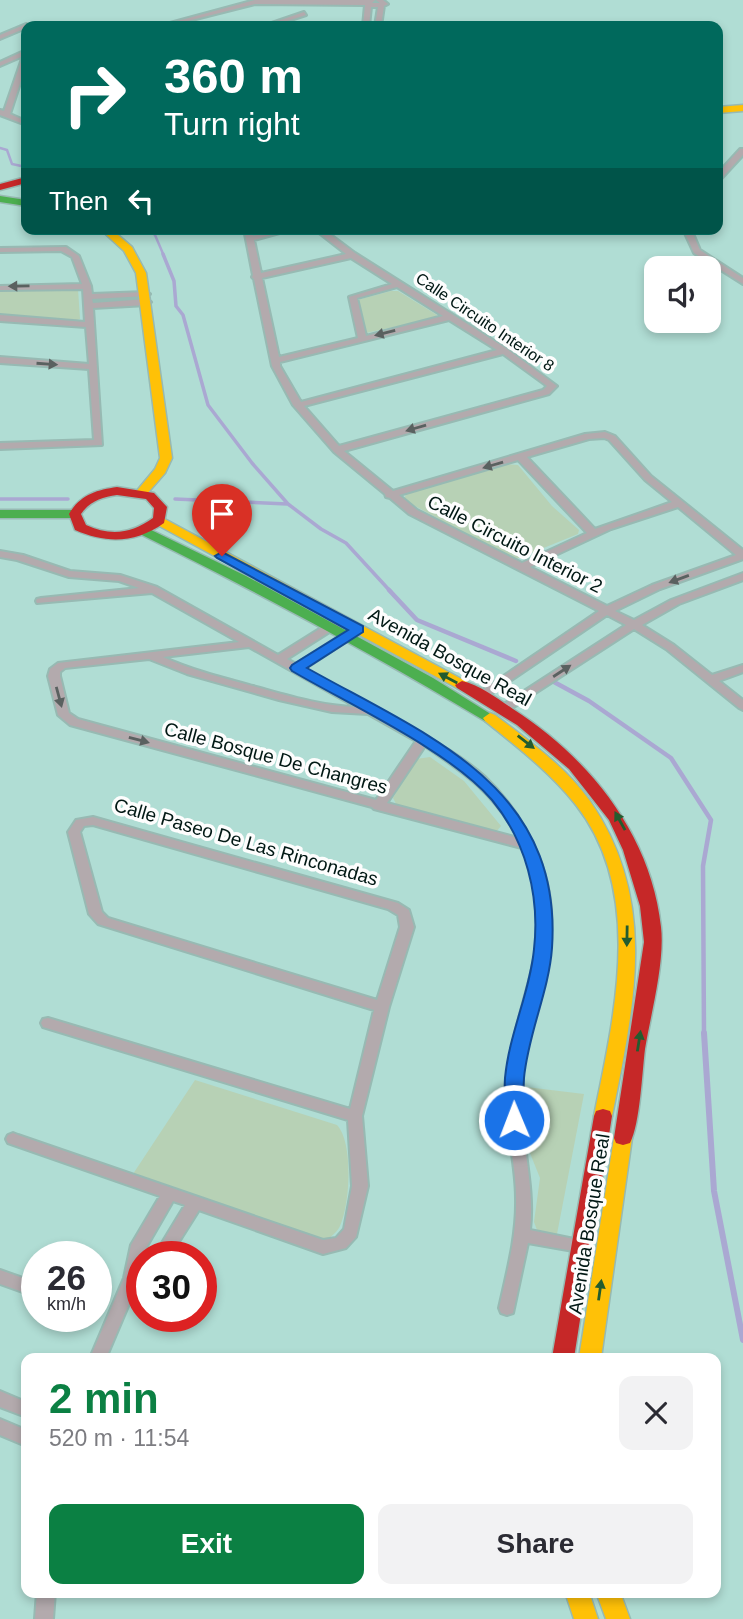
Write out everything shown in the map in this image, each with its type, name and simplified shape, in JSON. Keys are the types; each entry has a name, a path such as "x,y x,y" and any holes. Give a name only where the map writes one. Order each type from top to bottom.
{"main road":[{"path":"723,110 742,110"},
{"path":"1,192 21,182"},
{"path":"1,192 21,201"},
{"path":"112,235 136,260 146,298 166,458 161,470 141,493"},
{"path":"117,491 141,493 150,496 161,507 159,520 145,531 124,536 98,536 80,527 75,514 78,508 93,496 117,491"},
{"path":"0,514 75,514"},
{"name":"Avenida Bosque Real","path":"159,520 526,741 576,790 612,851 621,879 627,916 626,971 610,1083 579,1246 563,1353"},
{"name":"Avenida Bosque Real","path":"145,531 334,624"},
{"name":"Avenida Bosque Real","path":"352,634 505,708 545,736 581,768 615,812 643,876 653,940 591,1353"},
{"path":"610,1083 631,1088"},
{"path":"579,1598 586,1619"},
{"path":"610,1598 618,1619"}],"street":[{"path":"181,21 255,2 381,1 379,21"},
{"path":"303,21 308,2"},
{"path":"367,21 369,2"},
{"path":"282,21 304,14"},
{"path":"0,37 21,28"},
{"path":"0,30 21,34"},
{"path":"0,44 21,35"},
{"path":"0,64 21,56"},
{"path":"21,67 3,113 21,121"},
{"path":"723,172 743,151"},
{"name":"Calle Circuito Interior 2","path":"249,235 275,361 298,405 337,450 389,495 443,529 608,610 670,647 713,679 743,706"},
{"name":"Calle Circuito Interior 8","path":"325,235 504,351 552,388 337,450"},
{"path":"690,235 697,251 743,282"},
{"path":"0,250 68,250 75,256 87,286 99,443 0,446"},
{"path":"256,277 352,254"},
{"path":"727,271 743,275"},
{"path":"363,339 353,297 400,284"},
{"path":"0,288 87,286"},
{"path":"88,302 146,298"},
{"path":"275,361 451,317"},
{"path":"0,318 90,325"},
{"path":"298,405 504,351"},
{"path":"0,360 93,367"},
{"path":"389,495 588,436 606,435 612,438 648,478 743,556"},
{"path":"521,457 593,533"},
{"path":"520,568 593,533 680,503"},
{"path":"0,554 19,557 69,574 120,578 153,589 423,740 465,768 498,797 528,845 539,876 544,912 543,950 514,1077 514,1120 524,1199 522,1235 507,1308"},
{"path":"481,696 608,610 656,587 743,556"},
{"path":"505,708 633,624 675,602 743,576"},
{"path":"41,601 153,589"},
{"path":"279,659 334,624"},
{"path":"297,668 352,634"},
{"path":"151,655 250,644"},
{"path":"151,655 186,670 308,704 348,711 369,711"},
{"name":"Calle Bosque De Changres","path":"151,655 68,663 57,667 54,676 68,719 528,845"},
{"path":"713,679 743,668"},
{"path":"378,806 423,740"},
{"name":"Calle Paseo De Las Rinconadas","path":"13,1139 313,1245 329,1247 341,1243 351,1232 359,1199 355,1116 382,1007 407,927 404,913 399,909 93,821 76,826 74,832 96,914 103,921 382,1007"},
{"path":"48,1023 355,1116"},
{"path":"141,1241 169,1194"},
{"path":"171,1241 195,1203"},
{"path":"522,1235 579,1246"},
{"path":"0,1277 21,1284"},
{"path":"100,1353 126,1298"},
{"path":"0,1399 21,1408"},
{"path":"0,1427 21,1436"},
{"path":"44,1619 46,1598"}],"green space":[{"path":"78,289 80,319 74,321 0,316 0,290"},
{"path":"398,291 437,315 435,318 366,333 357,300"},
{"path":"506,464 518,465 552,506 579,530 578,534 514,560 404,500 406,494"},
{"path":"430,757 464,781 501,826 496,832 397,806 393,798 416,759"},
{"path":"195,1080 337,1125 346,1146 348,1191 339,1228 327,1240 133,1174"},
{"path":"526,1087 584,1094 557,1234 537,1230 534,1222 540,1178 526,1143 523,1108"}],"waterway":[{"path":"0,148 7,150 12,164 21,166"},
{"path":"155,235 164,256"},
{"path":"163,254 174,281 176,306 183,315 208,405 252,463 288,504 321,529 346,543 391,592"},
{"path":"0,499 68,499"},
{"path":"175,499 287,504"},
{"path":"389,590 417,620 516,661"},
{"path":"554,682 589,701 671,758 711,820 703,866 704,1035"},
{"path":"704,1033 714,1191 743,1340"}],"traffic: fast":[{"path":"0,199 21,202"},
{"path":"0,514 75,514"},
{"path":"145,531 241,579 490,718"}],"traffic: slow":[{"path":"723,110 743,108"},
{"path":"112,235 128,249 141,273 166,458 161,470 141,493"},
{"path":"159,520 462,685"},
{"path":"490,718 544,760 583,803 608,847 623,893 627,942 624,995 603,1116"},
{"path":"591,1353 623,1138"},
{"path":"579,1598 586,1619"},
{"path":"610,1598 618,1619"}],"traffic: jam":[{"path":"0,187 21,181"},
{"path":"117,491 150,496 161,507 159,520 140,532 121,536 100,535 80,527 75,514 87,500 117,491"},
{"path":"462,685 522,722 575,766 597,791 616,819 631,850 649,906 653,942 623,1138"},
{"path":"564,1353 603,1116"}],"route":[{"path":"222,556 358,629 297,668 423,740 481,780 498,797 528,845 539,876 544,912 543,950 514,1077 514,1120"}]}
